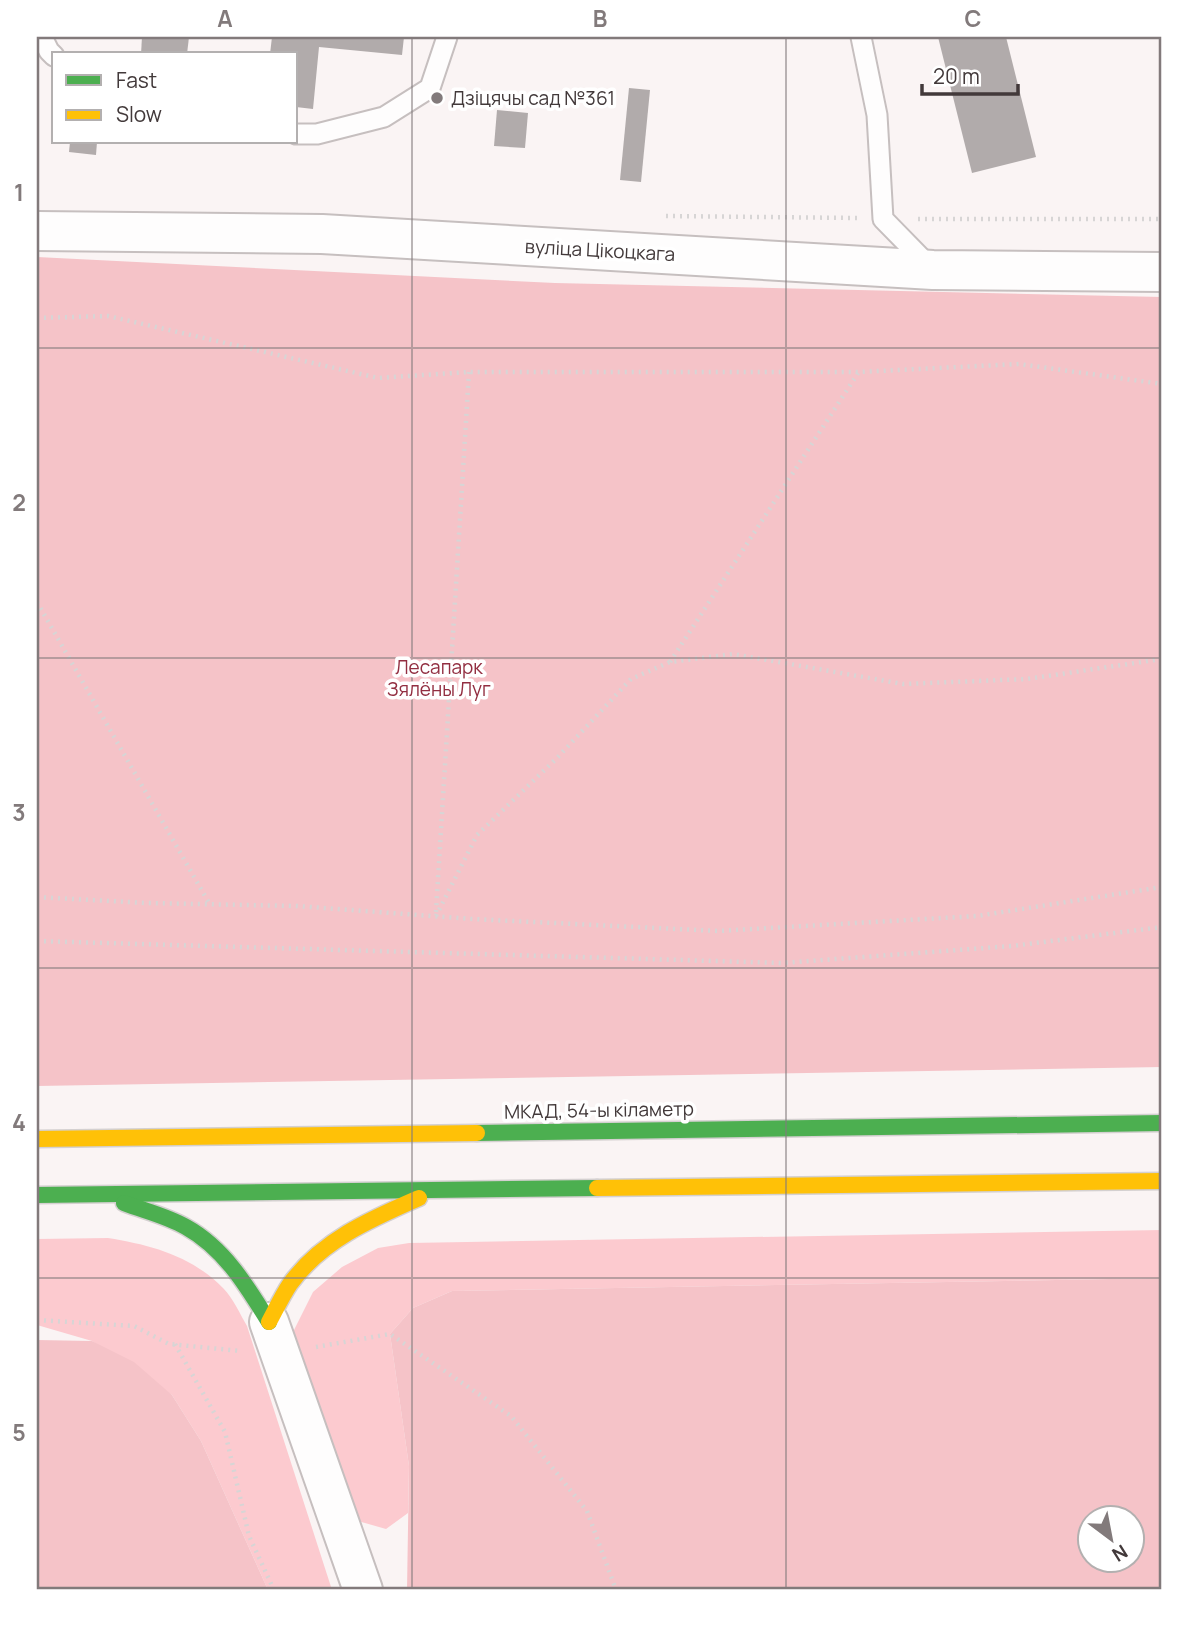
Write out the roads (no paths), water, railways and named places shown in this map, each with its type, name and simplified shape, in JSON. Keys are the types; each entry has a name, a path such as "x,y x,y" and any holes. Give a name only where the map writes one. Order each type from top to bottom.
{"highway":[{"name":"МКАД, 54-ы кіламетр","path":"37,1139 1162,1123"},
{"path":"37,1195 1162,1181"},
{"path":"275,1338 290,1283 317,1252 374,1217 436,1191"},
{"path":"96,1194 172,1220 205,1240 240,1274 275,1338"}],"street":[{"name":"вуліца Цікоцкага","path":"37,230 322,234 933,270 1162,272"},
{"path":"275,1338 363,1590"}],"lane":[{"path":"41,37 52,54"},
{"path":"298,134 317,134 384,117 430,89 447,37"},
{"path":"861,37 877,115 883,219 933,270"}],"place":[{"name":"Дзіцячы сад №361","path":"437,98"}],"park label":[{"name":"Лесапарк Зялёны Луг","path":"439,678"}]}
